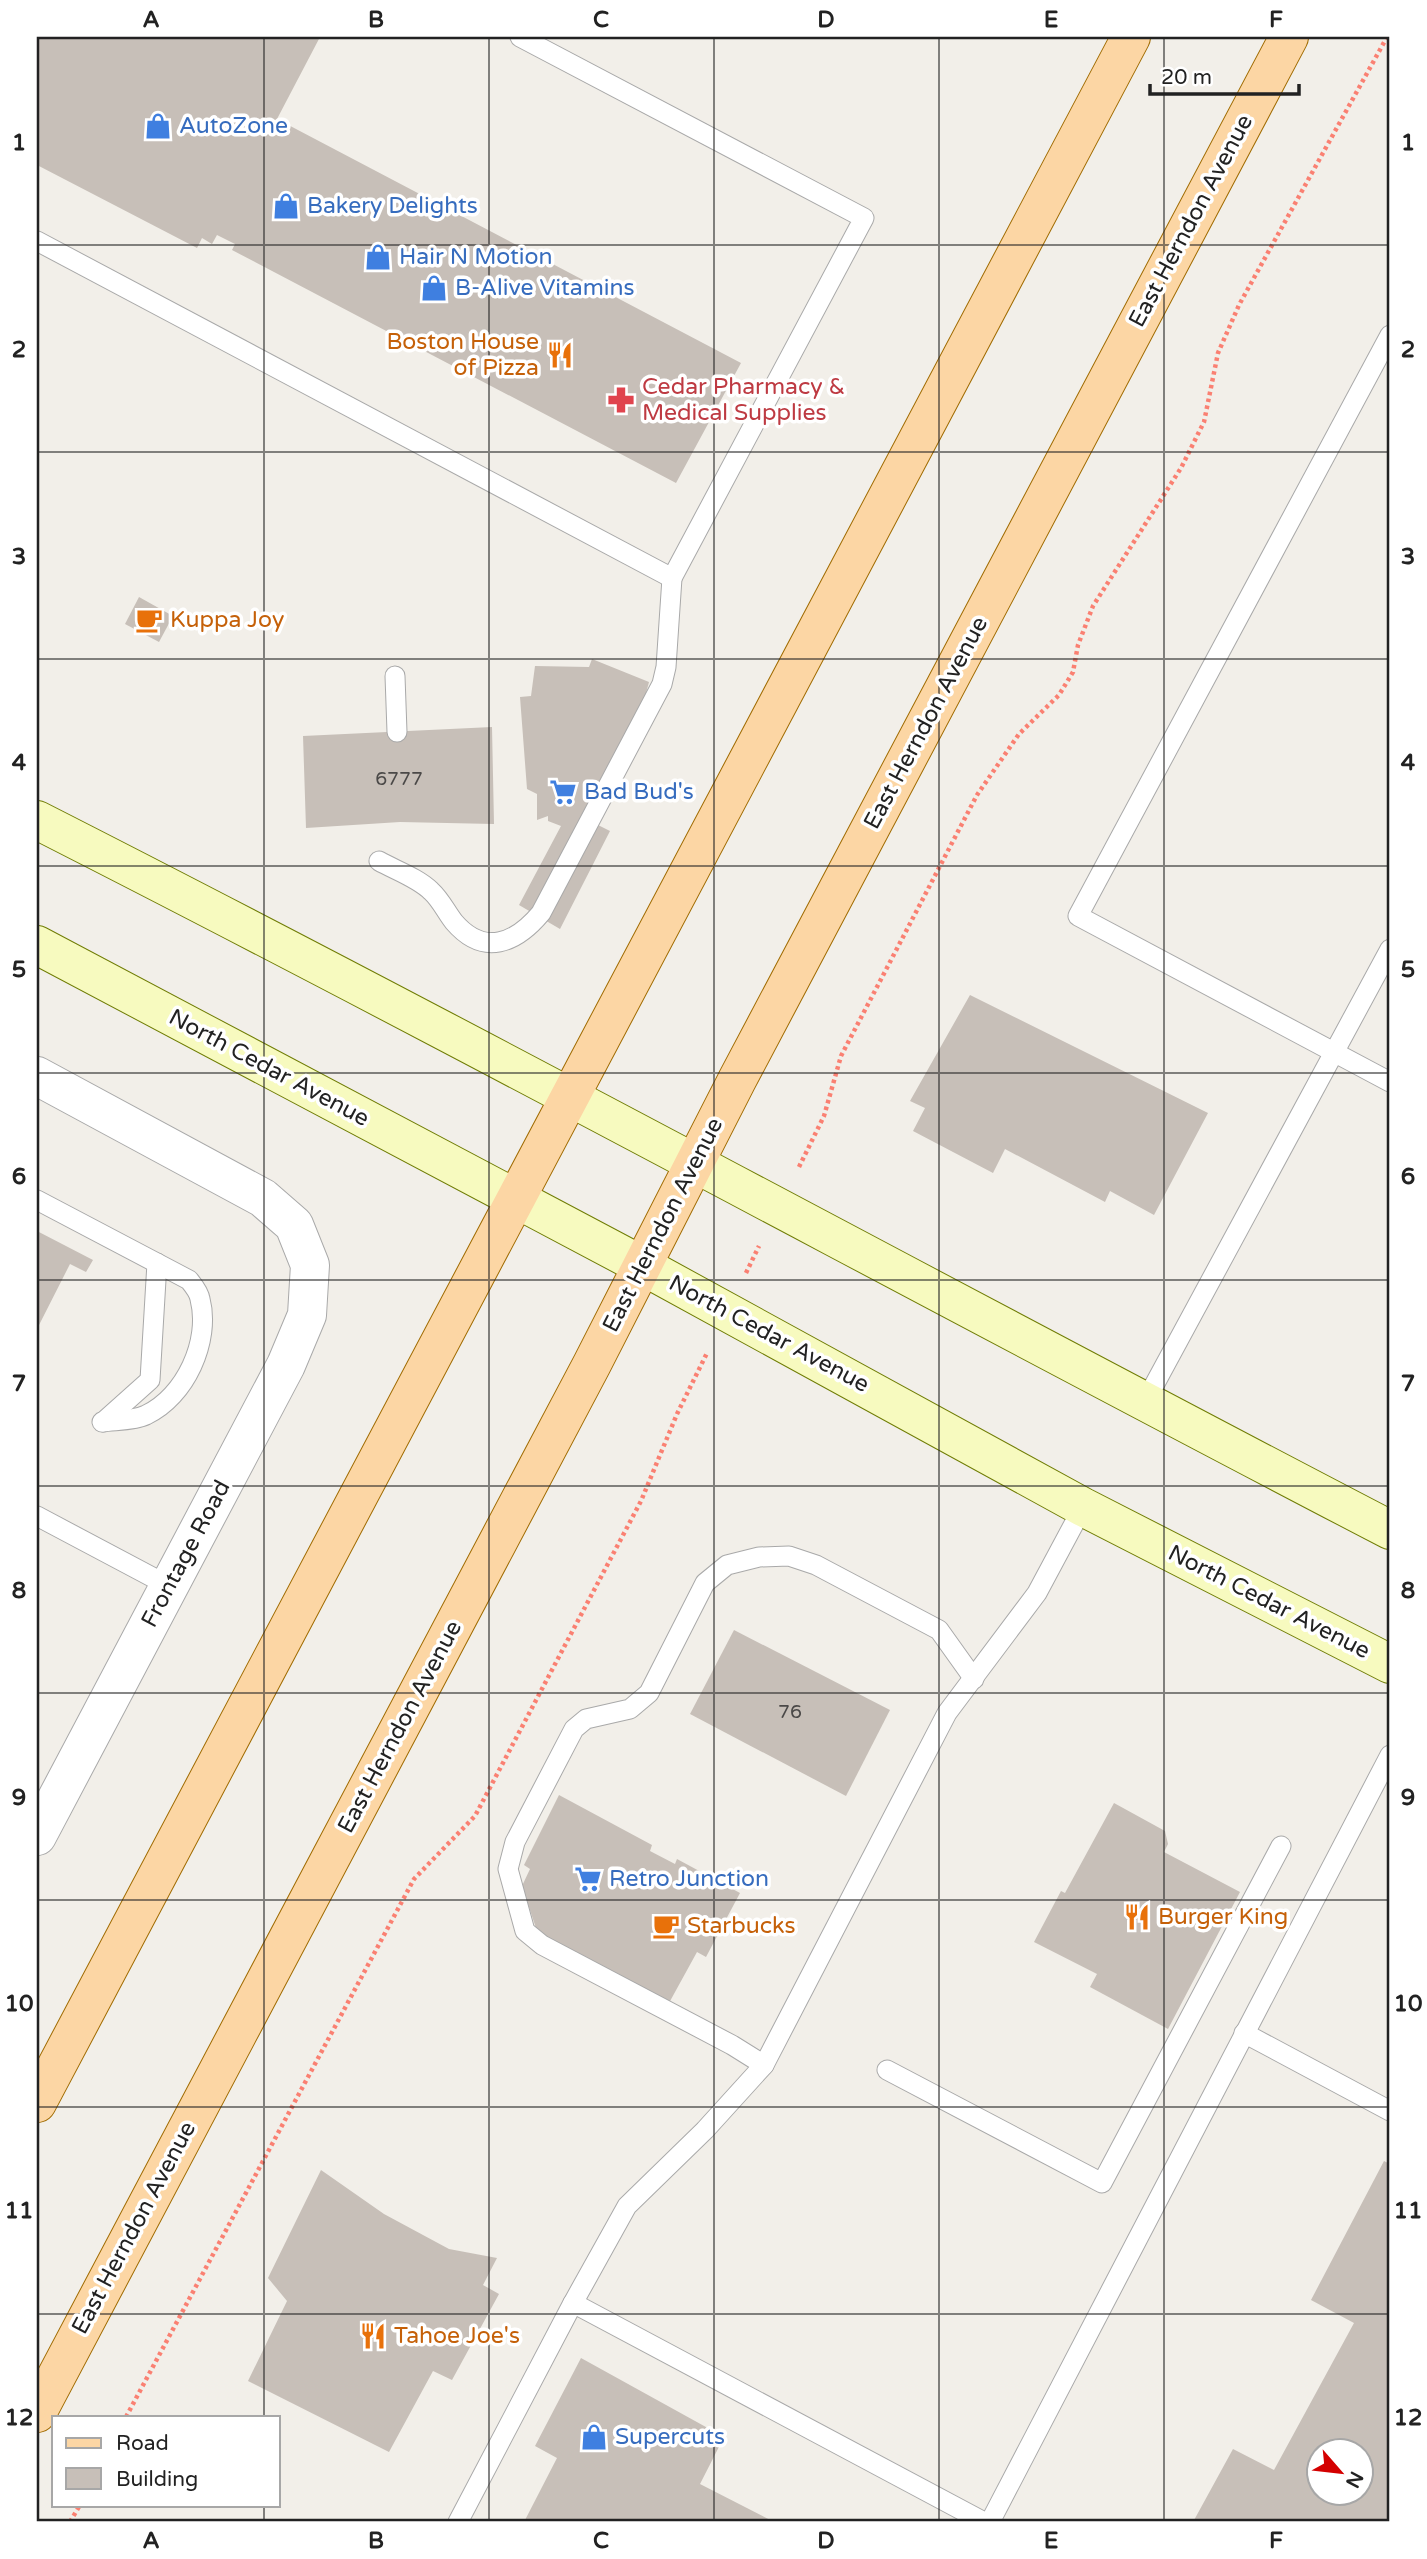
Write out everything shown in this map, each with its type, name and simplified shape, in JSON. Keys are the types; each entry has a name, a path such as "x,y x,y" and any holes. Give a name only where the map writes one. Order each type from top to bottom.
{"main road":[{"path":"37,2103 1130,37"},
{"name":"East Herndon Avenue","path":"37,2413 1289,37"},
{"path":"37,820 570,1096 1390,1530"},
{"name":"North Cedar Avenue","path":"37,945 727,1311 1083,1507 1390,1664"}],"street":[{"name":"Frontage Road","path":"37,1076 263,1198 294,1225 310,1265 307,1315 286,1365 37,1836"}],"lane":[{"path":"379,861 430,889 453,921 474,938 490,942 506,941 520,936 541,913 662,684 666,667 672,578 864,218 520,37"},
{"path":"37,241 672,578"},
{"path":"1390,335 1078,916 1390,1082"},
{"path":"394,676 397,732"},
{"path":"1145,1402 1390,949"},
{"path":"37,1200 157,1263 189,1280 200,1298 200,1334 190,1374 178,1389 145,1416 102,1422 150,1380 153,1369 157,1263"},
{"path":"458,2522 627,2206 705,2130 764,2065 947,1713 1037,1593 1083,1507"},
{"path":"37,1516 169,1586"},
{"path":"764,2065 732,2045 542,1945 525,1931 508,1869 514,1842 564,1743 586,1719 630,1709 649,1693 705,1583 727,1565 760,1557 789,1556 816,1565 939,1630 974,1679"},
{"path":"573,2303 987,2522 1120,2278 1244,2033 1390,1755"},
{"path":"887,2070 1102,2183 1281,1846"},
{"path":"1244,2033 1390,2111"}],"path":[{"path":"128,2416 414,1879 475,1816 641,1501 677,1414 824,1116 841,1056 977,795 1019,734 1059,695 1073,672 1078,645 1093,606 1181,468 1204,422 1218,354 1239,305 1387,37"},
{"path":"71,2522 79,2506"}],"building":[{"path":"37,37 320,37 277,119 741,363 676,483 232,250 235,244 217,235 212,244 202,238 197,248 37,165"},
{"name":"Kuppa Joy","path":"139,597 173,616 159,642 125,624"},
{"name":"Bad Bud's","path":"592,659 649,682 645,697 582,817 610,831 560,929 519,905 561,826 548,821 548,816 537,820 537,794 527,789 520,697 531,696 535,666 589,667"},
{"path":"492,727 494,824 400,822 306,828 303,736"},
{"path":"970,995 1208,1113 1154,1215 1110,1191 1105,1202 1005,1149 993,1173 913,1131 925,1108 910,1101"},
{"path":"37,1231 93,1260 86,1272 70,1264 37,1329"},
{"path":"734,1630 890,1710 846,1796 690,1714"},
{"path":"559,1795 652,1845 650,1851 675,1864 677,1859 740,1893 706,1957 697,1952 669,2003 538,1934 522,1886 530,1869 524,1865"},
{"name":"Burger King","path":"1114,1803 1165,1831 1168,1844 1164,1852 1240,1892 1168,2029 1090,1987 1097,1974 1034,1942 1061,1891 1065,1893"},
{"path":"1384,2161 1390,2164 1390,2522 1193,2522 1233,2449 1274,2470 1354,2323 1311,2300"},
{"name":"Tahoe Joe's","path":"321,2170 384,2214 449,2249 497,2258 483,2285 499,2294 452,2380 433,2371 389,2452 248,2381 287,2301 268,2278"},
{"path":"581,2358 724,2437 700,2484 774,2522 524,2522 557,2458 535,2446"}],"place":[{"name":"AutoZone","path":"158,126"},
{"name":"Bakery Delights","path":"286,206"},
{"name":"Hair N Motion","path":"378,257"},
{"name":"B-Alive Vitamins","path":"434,288"},
{"name":"Boston House of Pizza","path":"560,355"},
{"name":"Cedar Pharmacy & Medical Supplies","path":"621,400"},
{"name":"Kuppa Joy","path":"149,620"},
{"name":"Bad Bud's","path":"563,792"},
{"name":"Retro Junction","path":"588,1879"},
{"name":"Burger King","path":"1137,1917"},
{"name":"Starbucks","path":"666,1926"},
{"name":"Tahoe Joe's","path":"373,2336"},
{"name":"Supercuts","path":"594,2437"}]}
